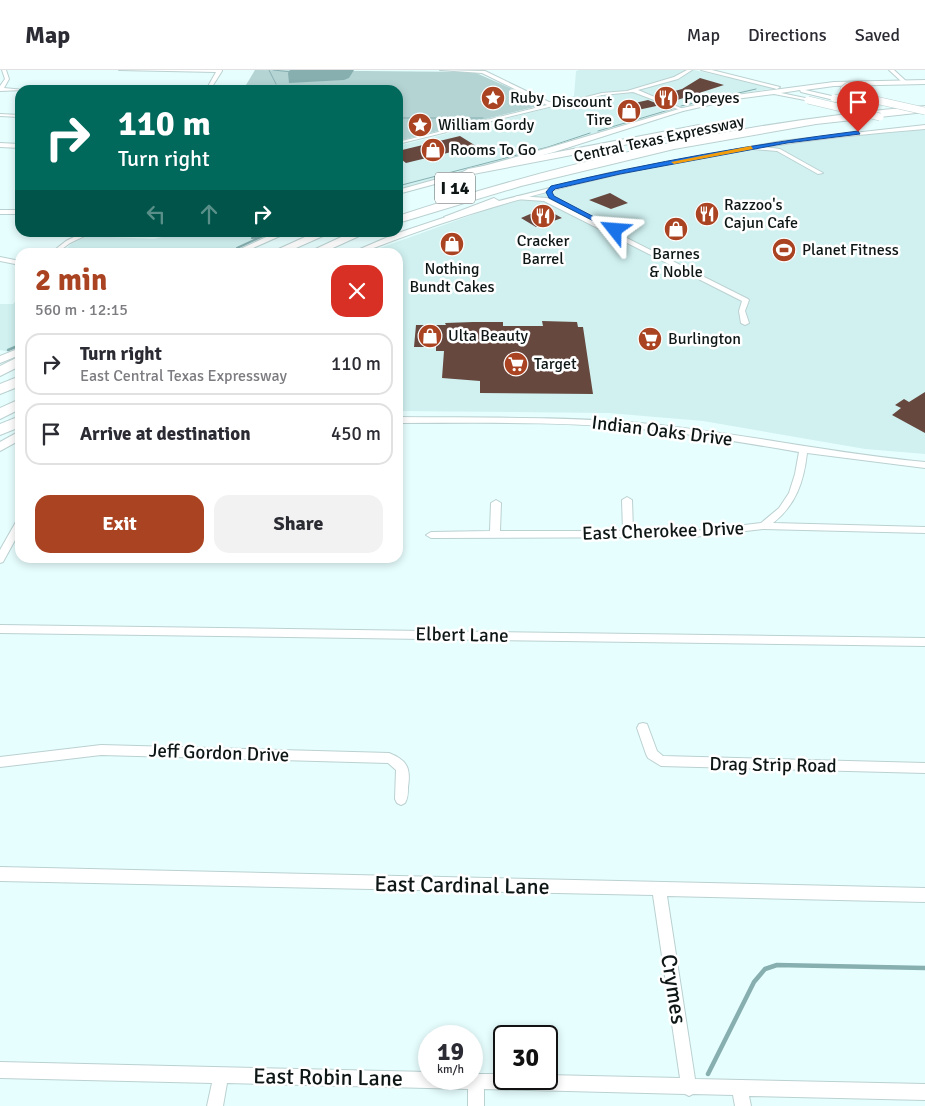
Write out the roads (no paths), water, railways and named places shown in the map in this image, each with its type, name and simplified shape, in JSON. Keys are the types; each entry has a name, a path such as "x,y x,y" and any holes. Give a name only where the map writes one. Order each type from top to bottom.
{"highway":[{"path":"810,111 925,101"},
{"name":"Central Texas Expressway","path":"403,218 530,179 672,146 784,124 925,110"},
{"name":"Central Texas Expressway","path":"440,192 546,163 706,128 551,155 468,172"},
{"path":"450,217 563,176 665,150 672,146"},
{"path":"288,248 314,237"},
{"path":"325,248 351,237"},
{"path":"0,372 15,363"},
{"path":"0,390 15,382"},
{"path":"0,414 15,406"}],"main road":[{"path":"704,70 925,118"},
{"path":"718,70 770,82 787,88"},
{"path":"755,82 764,87 760,92"},
{"path":"770,82 818,85"},
{"path":"403,191 681,110 760,92 818,85 925,82"},
{"path":"925,82 848,86 844,89 853,95 925,110"},
{"path":"632,125 762,95 780,94 886,120 886,125 778,139 758,147"},
{"path":"403,235 450,217 553,187 787,142 925,127"},
{"path":"247,248 273,237"},
{"path":"368,248 397,237"},
{"path":"0,360 15,353"},
{"path":"0,448 13,435"}],"street":[{"path":"4,70 7,79 1,89 15,90"},
{"path":"121,70 220,70"},
{"path":"211,85 220,70"},
{"path":"442,70 483,72 550,102 570,102 606,93 633,90 676,78 690,70"},
{"path":"891,70 904,82"},
{"path":"633,90 681,110"},
{"path":"403,142 545,108 551,105 550,102"},
{"path":"0,115 15,116"},
{"path":"758,147 778,150 820,173 817,168 785,150 782,146 787,142"},
{"path":"0,145 15,146"},
{"path":"553,187 549,192 551,197 615,230 618,235"},
{"path":"517,198 545,199 746,300 742,310 745,323"},
{"path":"0,212 15,212"},
{"path":"60,248 79,237"},
{"path":"0,259 15,262"},
{"name":"Indian Oaks Drive","path":"403,420 606,424 685,432 803,450 925,465"},
{"path":"763,526 781,513 800,482 803,450"},
{"path":"626,500 628,534"},
{"path":"494,535 496,503"},
{"name":"East Cherokee Drive","path":"431,535 694,534 763,526 925,530"},
{"path":"0,559 15,531"},
{"name":"Elbert Lane","path":"0,629 925,642"},
{"name":"Drag Strip Road","path":"643,728 652,754 661,761 925,768"},
{"name":"Jeff Gordon Drive","path":"0,762 102,750 389,758 399,761 403,768 401,799"},
{"name":"East Cardinal Lane","path":"0,874 925,895"},
{"name":"Crymes","path":"659,889 689,1088"},
{"name":"East Robin Lane","path":"0,1070 418,1080"},
{"path":"215,1106 221,1075"},
{"name":"East Robin Lane","path":"483,1081 689,1088 925,1092"},
{"path":"740,1089 743,1106"},
{"path":"476,1090 476,1106"}],"waterway":[{"path":"269,70 276,84"},
{"path":"273,70 292,72"},
{"path":"681,106 756,89"},
{"path":"598,131 672,109"},
{"path":"403,118 483,118"},
{"path":"502,122 506,123"},
{"path":"403,185 548,147 590,133"},
{"path":"252,238 259,237"},
{"path":"237,248 261,237"},
{"path":"8,350 15,347"},
{"path":"708,1074 754,982 765,969 777,965 925,968"}],"place":[{"name":"Ruby","path":"493,98"},
{"name":"Popeyes","path":"666,98"},
{"name":"Discount Tire","path":"629,111"},
{"name":"William Gordy","path":"420,125"},
{"name":"Rooms To Go","path":"433,150"},
{"name":"Razzoo's Cajun Cafe","path":"707,214"},
{"name":"Cracker Barrel","path":"543,216"},
{"name":"Barnes & Noble","path":"676,229"},
{"name":"Nothing Bundt Cakes","path":"452,244"},
{"name":"Planet Fitness","path":"784,250"},
{"name":"Ulta Beauty","path":"430,336"},
{"name":"Burlington","path":"650,339"},
{"name":"Target","path":"516,364"}]}
